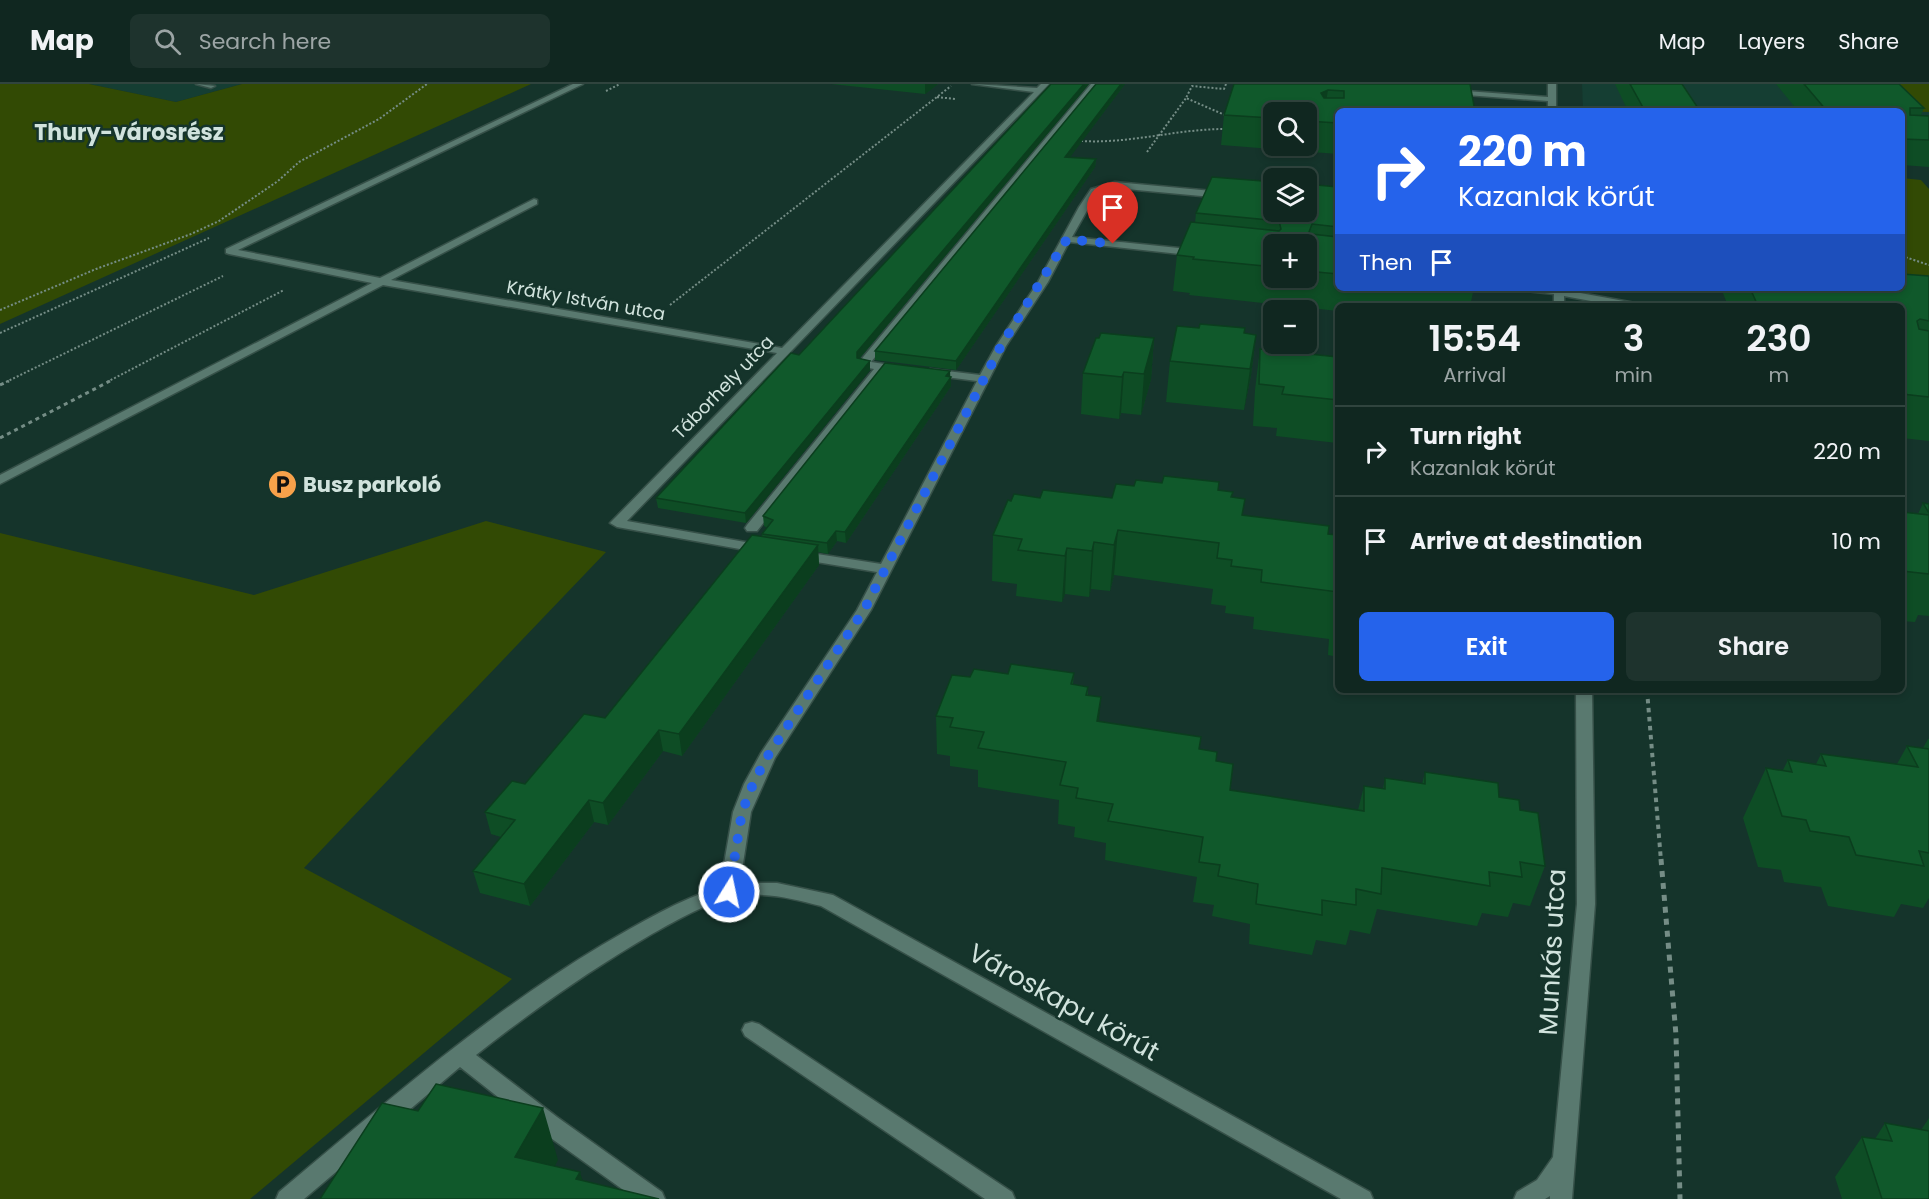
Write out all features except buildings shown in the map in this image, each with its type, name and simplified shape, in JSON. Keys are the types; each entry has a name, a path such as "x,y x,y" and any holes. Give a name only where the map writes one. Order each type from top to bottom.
{"street":[{"path":"200,84 211,87"},
{"name":"Krátky István utca","path":"579,84 229,250 384,282 783,351"},
{"path":"976,84 1042,87"},
{"path":"984,379 863,364 1095,84"},
{"path":"1552,84 1552,108"},
{"name":"Táborhely utca","path":"884,569 736,546 617,523 1042,87"},
{"path":"1447,92 1551,99"},
{"path":"729,892 742,812 767,757 864,610 1001,346 1094,191 1108,186 1238,197"},
{"path":"0,480 534,202"},
{"path":"1067,239 1205,254"},
{"path":"1564,291 1621,303"},
{"path":"752,528 881,367"},
{"name":"Munkás utca","path":"1561,1199 1586,904 1584,693"},
{"name":"Városkapu körút","path":"287,1199 461,1056 554,985 653,924 729,892 766,888 826,900 1362,1199"},
{"path":"752,1030 1004,1199"},
{"path":"461,1056 549,1124 654,1199"},
{"path":"1525,1199 1545,1187 1566,1157"}],"path":[{"path":"0,310 96,269 219,221 278,180 299,162 380,119 427,84"},
{"path":"667,308 954,84"},
{"path":"1148,152 1186,98 1192,85 1224,89 1226,84"},
{"path":"1186,98 1235,119"},
{"path":"1049,138 1088,142 1158,137 1213,128 1232,129"},
{"path":"1905,255 1929,265"},
{"path":"0,385 224,276"},
{"path":"1647,693 1676,1035 1680,1199"}],"shaded area":[{"path":"89,84 242,84 176,102"},
{"path":"1582,84 1929,84 1929,130 1905,113 1905,108 1583,108"}],"green space":[{"path":"0,84 89,84 176,102 242,84 531,84 0,324"},
{"path":"1877,84 1929,84 1929,112 1905,111 1905,108 1901,108"},
{"path":"1905,178 1921,180 1929,189 1929,286 1905,284"},
{"path":"486,521 606,552 304,868 512,979 250,1199 0,1199 0,533 254,595"}],"place":[{"name":"Busz parkoló","path":"282,484"}],"district":[{"name":"Thury-városrész","path":"129,132"}],"route":[{"path":"729,892 742,812 753,784 767,757 864,610 1001,346 1043,282 1067,239 1113,244"}]}
